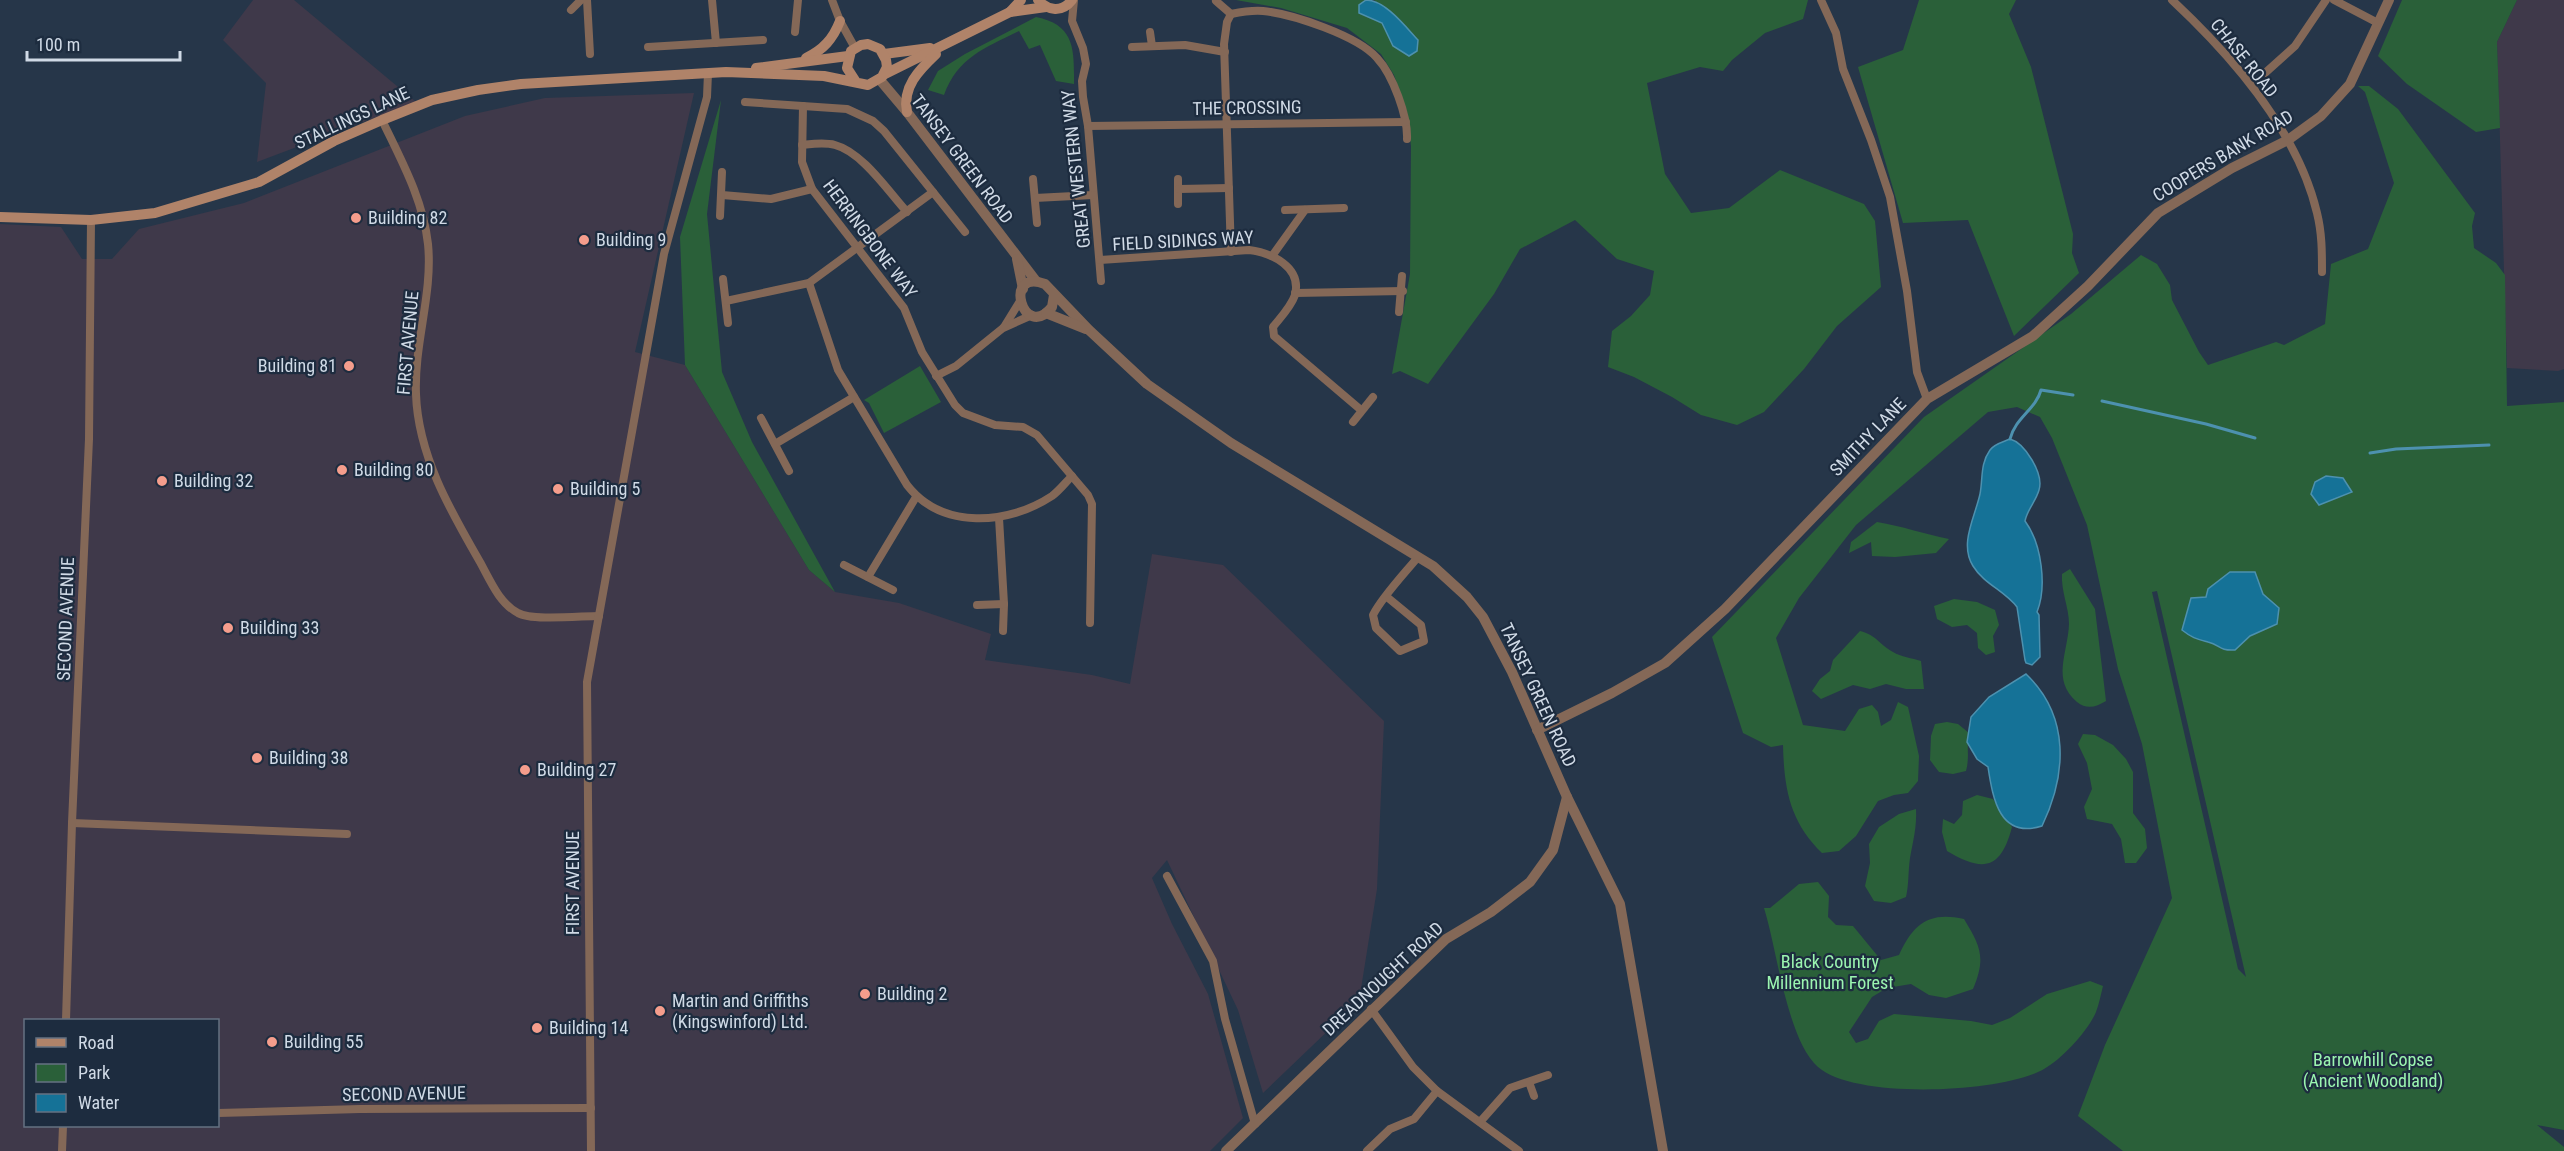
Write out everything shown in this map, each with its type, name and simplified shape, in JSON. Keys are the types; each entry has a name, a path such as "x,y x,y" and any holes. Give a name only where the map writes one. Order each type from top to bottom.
{"main road":[{"path":"1010,12 1021,0"},
{"path":"726,72 825,76 868,85 1010,12 1046,6 1062,8 1073,0"},
{"path":"798,63 822,51 836,33 840,21"},
{"path":"726,72 798,63 852,52 868,44 884,54 886,60 882,77"},
{"path":"884,54 942,47"},
{"path":"907,112 905,100 909,87 919,70 942,47"},
{"path":"852,52 846,68 856,82"},
{"name":"STALLINGS LANE","path":"0,217 91,219 155,213 259,182 334,141 432,100 512,85 726,72"}],"street":[{"path":"571,10 581,0"},
{"path":"587,0 590,54"},
{"path":"712,0 716,43"},
{"path":"795,32 798,0"},
{"path":"832,0 852,52"},
{"path":"1046,6 1072,21 1073,0"},
{"name":"SMITHY LANE","path":"1537,730 1612,693 1665,663 1725,609 1927,399 1917,372 1907,291 1890,197 1843,69 1836,33 1821,0"},
{"name":"CHASE ROAD","path":"2172,0 2236,69 2288,140 2305,172 2317,212 2322,238 2322,272"},
{"path":"2265,73 2295,46 2326,0"},
{"path":"2334,0 2378,23"},
{"name":"COOPERS BANK ROAD","path":"1927,399 2033,336 2088,286 2158,213 2232,168 2288,140 2321,116 2350,84 2388,0"},
{"path":"1216,1 1231,14 1264,11 1332,29 1359,44 1378,58 1403,106 1407,140"},
{"path":"1231,14 1227,22 1225,52 1231,252"},
{"name":"GREAT WESTERN WAY","path":"1072,21 1085,56 1082,92 1088,126 1101,281"},
{"path":"1150,32 1152,46"},
{"path":"648,47 763,40"},
{"path":"1132,47 1185,45 1225,52"},
{"name":"FIRST AVENUE","path":"591,1151 586,682 664,254 707,97 708,73"},
{"name":"TANSEY GREEN ROAD","path":"882,77 1017,259 1036,281 1046,284 1089,330 1147,384 1231,443 1432,566 1458,589 1483,617 1512,672 1568,797 1620,904 1664,1151"},
{"path":"745,102 847,109 873,121 965,232"},
{"name":"HERRINGBONE WAY","path":"803,106 801,145 804,171 812,189 904,308 922,352 963,413 995,425 1023,427 1037,435 1088,495 1092,504 1090,623"},
{"name":"FIRST AVENUE","path":"382,120 419,201 427,236 429,277 416,394 420,427 436,480 488,577 500,597 512,609 526,616 599,616"},
{"name":"THE CROSSING","path":"1088,126 1406,122"},
{"path":"801,145 824,143 845,149 856,156 907,212"},
{"path":"720,216 723,172"},
{"path":"1033,179 1037,223"},
{"path":"1178,179 1178,204"},
{"path":"1179,189 1229,188"},
{"path":"722,195 771,199 812,189"},
{"path":"726,301 809,283 933,192"},
{"path":"1035,198 1093,195"},
{"path":"1285,210 1344,208"},
{"path":"1272,256 1305,210"},
{"name":"SECOND AVENUE","path":"66,1019 89,438 91,219"},
{"name":"FIELD SIDINGS WAY","path":"1100,260 1257,251 1272,256 1292,272 1295,293"},
{"name":"TANSEY GREEN ROAD","path":"1017,259 1023,289 1020,302"},
{"path":"1399,312 1403,291 1402,276"},
{"path":"723,279 728,323"},
{"path":"1023,289 1029,283 1036,281"},
{"path":"809,283 838,370 916,497 931,508 946,513 974,518 999,518 1038,504 1054,495 1072,476"},
{"path":"1361,410 1274,336 1273,327 1288,308 1295,293 1403,291"},
{"path":"1046,314 1052,307 1054,295"},
{"path":"1003,328 1020,302"},
{"path":"1020,302 1022,308 1032,315"},
{"name":"TANSEY GREEN ROAD","path":"1032,315 1046,314 1089,330"},
{"path":"936,376 956,366 1003,328 1032,315"},
{"path":"775,444 854,397"},
{"path":"1353,422 1372,398"},
{"path":"761,418 789,471"},
{"path":"868,577 916,497"},
{"path":"999,518 1004,604 1003,631"},
{"path":"1387,597 1420,625 1424,641 1400,651 1376,628 1372,615 1418,557"},
{"path":"844,565 893,590"},
{"path":"977,605 1004,604"},
{"name":"DREADNOUGHT ROAD","path":"1226,1151 1446,939 1491,912 1530,882 1552,850 1568,797"},
{"path":"72,823 347,834"},
{"path":"1167,876 1213,961 1225,1019 1255,1124"},
{"path":"1371,1009 1413,1067 1437,1091 1519,1151"},
{"path":"1480,1122 1510,1088 1548,1075"},
{"path":"1529,1082 1534,1096"},
{"path":"1367,1151 1390,1129 1414,1119 1437,1091"},
{"name":"SECOND AVENUE","path":"219,1113 360,1109 591,1108"},
{"path":"62,1151 63,1127"}],"shaded area":[{"path":"253,0 294,0 416,102 257,162 266,83 223,40"},
{"path":"2517,0 2564,0 2564,369 2558,371 2507,368 2497,42"},
{"path":"694,93 635,352 685,365 809,570 835,592 899,603 991,634 985,660 1092,675 1130,684 1152,554 1223,565 1384,721 1377,889 1359,1001 1263,1093 1238,1010 1167,860 1152,878 1172,924 1208,994 1243,1118 1210,1151 0,1151 0,224 61,227 82,259 112,259 139,229 244,203 465,116 545,98"}],"green space":[{"path":"1236,0 1366,0 1359,5 1368,17 1382,23 1393,46 1418,40 1374,0 1808,0 1803,19 1765,33 1732,60 1723,71 1700,67 1647,83 1665,174 1691,213 1729,208 1780,170 1864,204 1875,221 1881,287 1837,326 1804,369 1764,412 1737,425 1701,415 1634,377 1608,367 1612,331 1631,316 1650,295 1654,271 1617,259 1575,220 1520,249 1494,294 1428,384 1400,371 1392,374 1410,274 1411,146 1407,112 1394,75 1381,54 1347,28 1281,8"},
{"path":"1919,0 2016,0 2009,14 2031,67 2073,234 2072,253 2079,273 2014,336 1968,220 1903,223 1858,67 1903,50"},
{"path":"2402,0 2517,0 2497,42 2500,128 2476,132 2407,84 2378,56"},
{"path":"1036,17 1059,26 1066,33 1073,50 1074,84 1056,81 1040,45 1029,49 1019,31 974,55 957,71 944,95 928,90 938,71 965,54"},
{"name":"Barrowhill Copse (Ancient Woodland)","path":"2358,86 2369,86 2398,109 2475,213 2472,226 2474,248 2496,263 2505,275 2507,406 2564,402 2564,1130 2537,1125 2564,1147 2564,1151 2123,1151 2078,1116 2105,1045 2172,898 2142,744 2118,669 2087,525 2052,438 2040,417 2017,407 1988,412 1856,525 1799,598 1776,638 1803,725 1845,731 1859,709 1872,705 1878,712 1881,726 1891,720 1898,702 1908,707 1919,756 1918,781 1908,793 1878,801 1856,836 1839,851 1822,853 1811,841 1796,817 1787,790 1783,745 1771,747 1743,733 1712,637 1924,417 2071,314 2141,255 2157,264 2170,285 2172,300 2208,365 2276,342 2284,345 2325,324 2331,264 2368,249 2394,183 2365,92","holes":["2157,591 2246,977 2238,969 2152,592"]},
{"path":"721,100 707,214 722,372 752,442 835,592 809,570 685,365 680,237"},
{"path":"920,366 941,402 884,433 869,403 864,400"},
{"path":"1877,522 1949,539 1936,553 1895,557 1872,556 1871,542 1849,553 1851,542"},
{"path":"2070,569 2095,609 2106,701 2092,707 2084,706 2069,694 2063,675 2069,624 2062,574"},
{"path":"1954,599 1977,602 1995,610 1999,625 1993,636 1995,652 1986,655 1978,648 1977,633 1967,625 1952,627 1937,619 1934,606"},
{"path":"1860,631 1870,635 1896,654 1921,661 1924,689 1906,689 1886,684 1870,689 1853,685 1821,699 1812,691 1820,679 1830,671 1833,660"},
{"path":"1947,722 1958,724 1969,733 1966,771 1953,774 1939,772 1930,760 1931,736 1935,724"},
{"path":"2083,734 2095,735 2113,745 2126,759 2133,772 2133,813 2145,829 2147,848 2136,863 2125,863 2121,839 2112,824 2087,819 2084,807 2092,789 2087,763 2078,744"},
{"path":"1977,795 1993,799 2012,827 2002,852 1989,863 1981,864 1960,858 1947,851 1942,832 1943,819 1954,824 1962,815 1963,801"},
{"name":"Black Country Millennium Forest","path":"1916,809 1906,897 1891,903 1874,901 1865,886 1870,863 1869,844 1879,827 1899,814"},
{"name":"Black Country Millennium Forest","path":"1818,882 1829,896 1828,917 1836,925 1853,926 1881,960 1899,955 1916,928 1924,922 1941,917 1964,919 1980,953 1979,969 1973,989 1946,998 1929,995 1911,984 1887,988 1872,997 1849,1032 1856,1043 1868,1039 1879,1021 1894,1014 1992,1025 2010,1018 2047,994 2090,981 2103,986 2096,1012 2081,1036 2059,1059 2044,1069 2024,1077 1964,1088 1930,1089 1863,1085 1837,1078 1818,1067 1807,1054 1798,1037 1784,993 1764,908 1770,908 1799,884"}],"water":[{"path":"1366,0 1380,4 1401,21 1418,40 1417,51 1409,56 1393,46 1382,23 1359,13 1359,5"},
{"path":"2010,439 2022,446 2032,460 2040,483 2038,494 2025,521 2031,530 2039,553 2042,578 2037,612 2040,657 2032,665 2026,663 2025,660 2017,607 1978,572 1969,558 1967,549 1969,530 1980,494 1982,472 1987,455 1999,443"},
{"path":"2326,476 2343,478 2352,492 2319,505 2311,494 2315,482"},
{"path":"2230,572 2255,572 2263,594 2279,608 2277,624 2250,636 2235,650 2222,649 2182,630 2191,598 2206,597 2208,589"},
{"path":"2026,674 2040,690 2051,708 2060,746 2060,766 2050,806 2042,826 2028,829 2008,822 2001,814 1996,804 1988,767 1977,759 1967,742 1971,717 1989,697"}],"waterway":[{"path":"2010,439 2016,425 2035,403 2041,390 2073,395"},
{"path":"2102,401 2206,424 2255,438"},
{"path":"2370,453 2396,449 2489,445"}],"place":[{"name":"Building 82","path":"356,218"},
{"name":"Building 9","path":"584,240"},
{"name":"Building 81","path":"349,366"},
{"name":"Building 80","path":"342,470"},
{"name":"Building 32","path":"162,481"},
{"name":"Building 5","path":"558,489"},
{"name":"Building 33","path":"228,628"},
{"name":"Building 38","path":"257,758"},
{"name":"Building 27","path":"525,770"},
{"name":"Building 2","path":"865,994"},
{"name":"Martin and Griffiths (Kingswinford) Ltd.","path":"660,1011"},
{"name":"Building 14","path":"537,1028"},
{"name":"Building 55","path":"272,1042"}]}
